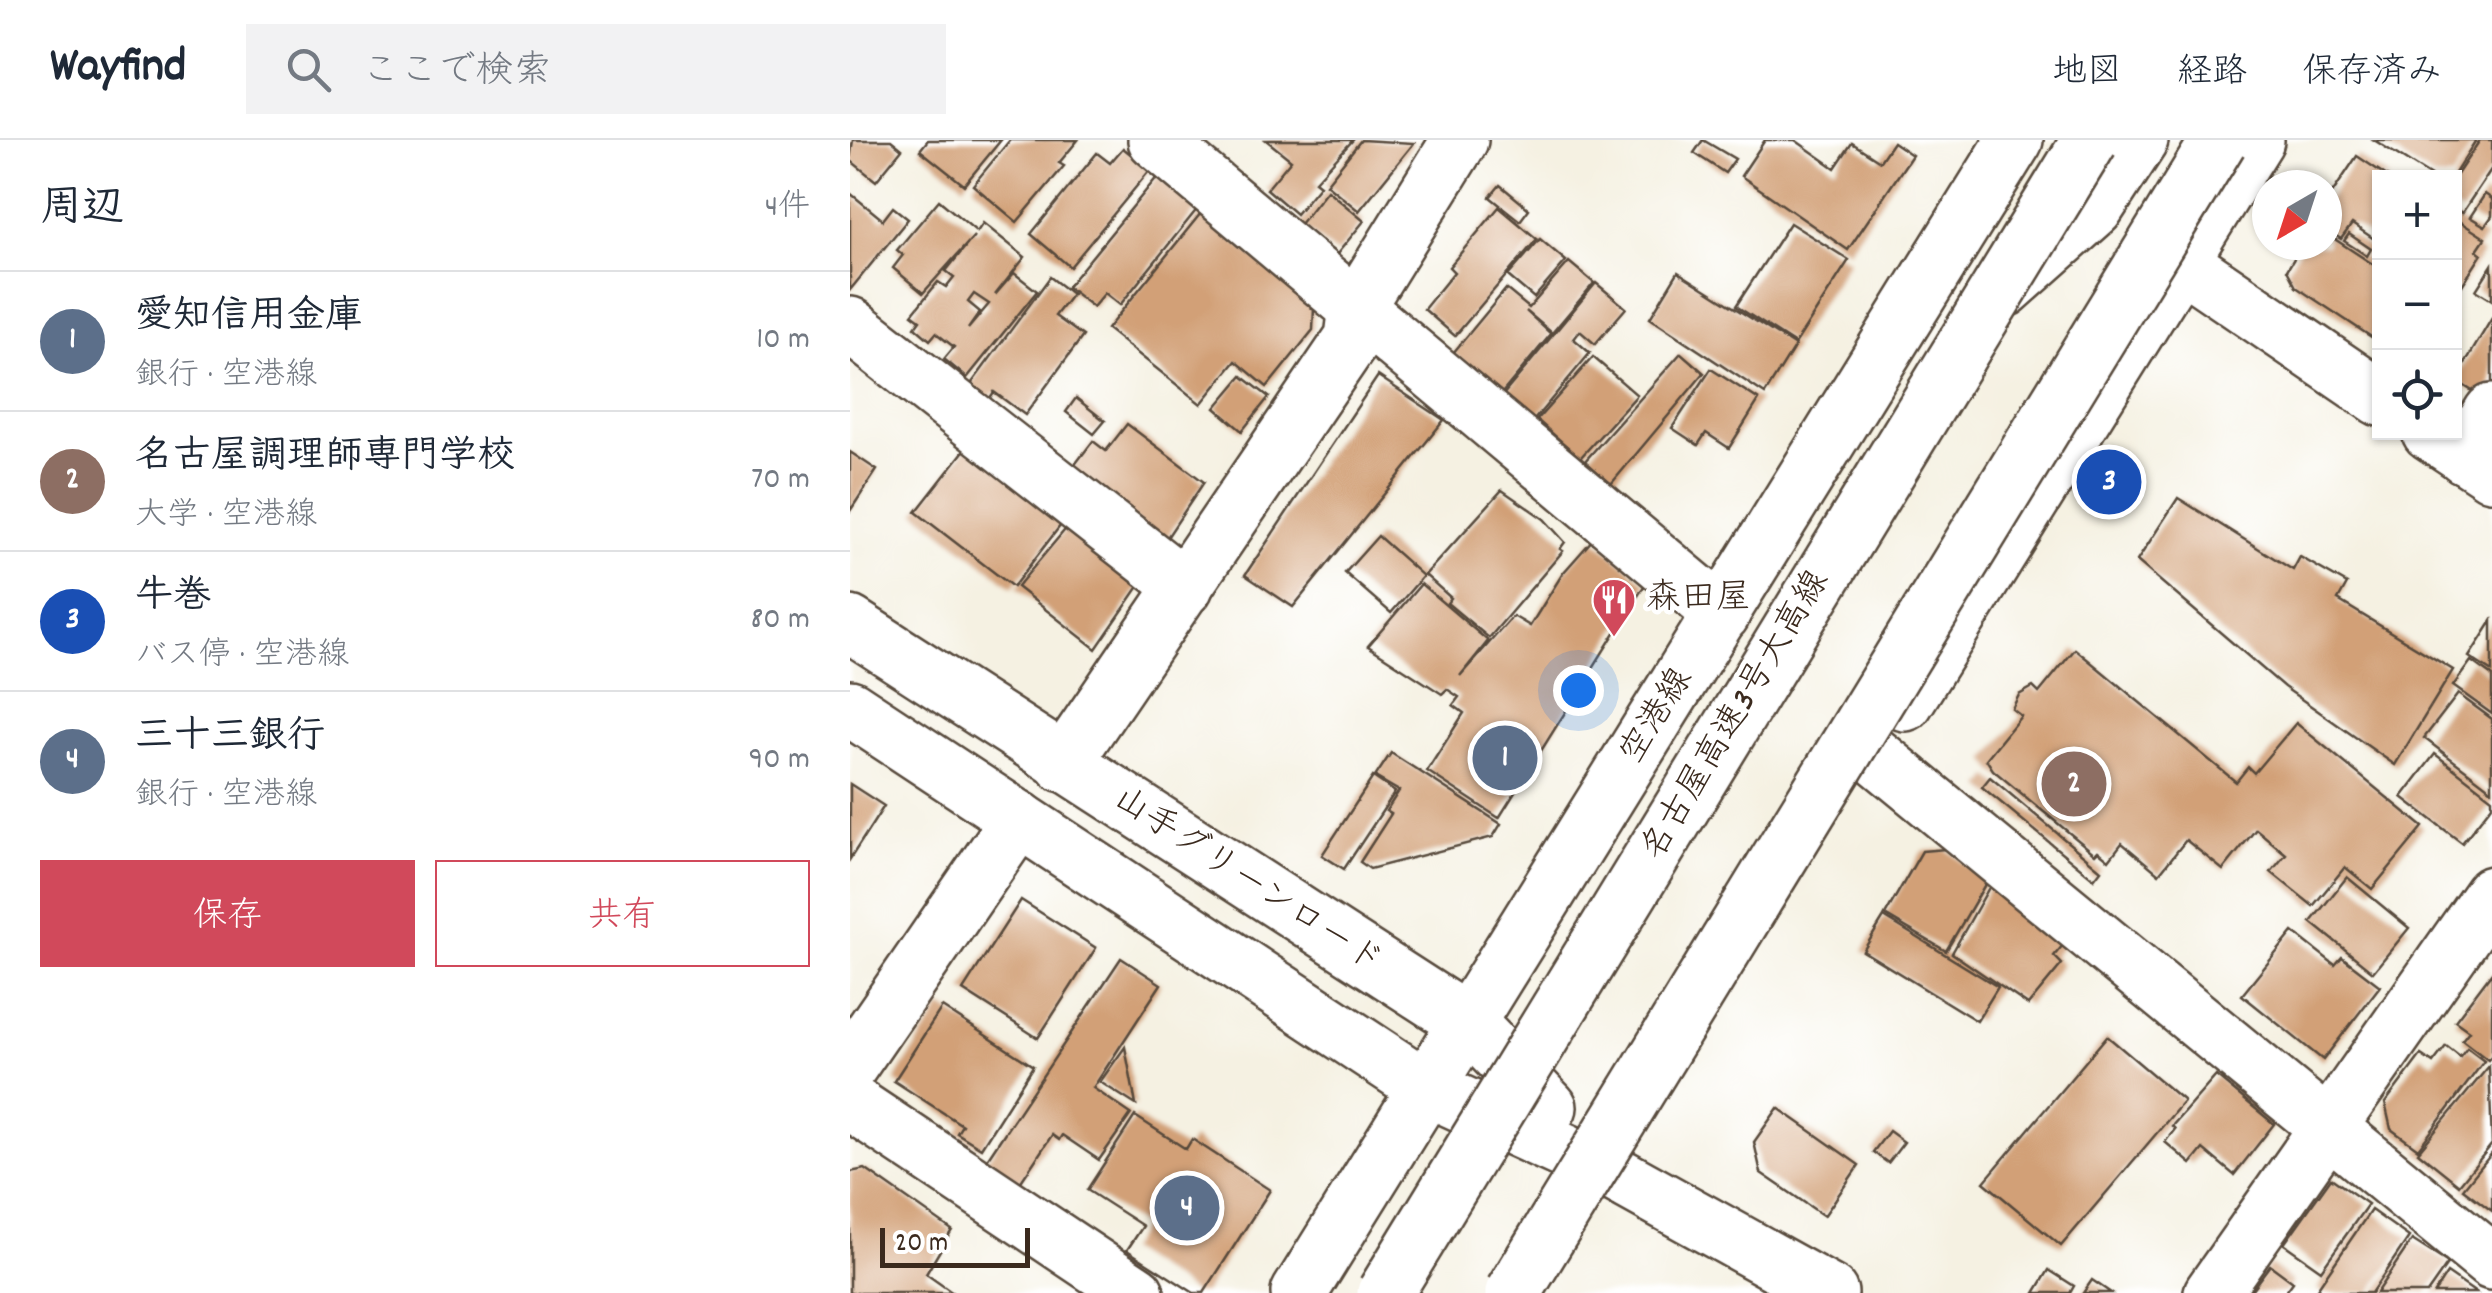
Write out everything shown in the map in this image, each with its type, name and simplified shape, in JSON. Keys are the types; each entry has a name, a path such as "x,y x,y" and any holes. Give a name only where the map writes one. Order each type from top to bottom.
{"main road":[{"path":"1156,140 1722,614"},
{"path":"1063,764 1352,338 1357,306 1460,140"},
{"name":"名古屋高速3号大高線","path":"1385,1293 2090,140"},
{"path":"1992,301 2095,209 2140,140"},
{"path":"1514,1293 2218,140"},
{"path":"1542,1293 2256,140"},
{"name":"空港線","path":"1299,1293 1722,614 2002,145"},
{"path":"2182,263 2372,393"},
{"path":"850,324 1186,587"},
{"name":"山手グリーンロード","path":"850,624 1468,1023 1615,1174"},
{"name":"山手グリーンロード","path":"850,708 1425,1086 1615,1174 1830,1293"},
{"path":"1873,754 2492,1262"},
{"path":"850,1065 1019,819"},
{"path":"2212,1293 2492,894"},
{"path":"850,1102 1136,1293"}],"building":[{"path":"853,140 891,140 902,149 876,181 850,160"},
{"path":"928,140 1001,140 964,185 920,150"},
{"path":"1010,140 1078,140 1059,163 1064,166 1017,222 973,185"},
{"path":"1266,140 1353,140 1315,181 1320,185 1296,214 1267,189 1291,160"},
{"path":"1361,140 1414,143 1359,211 1326,184"},
{"path":"1703,140 1735,159 1725,173 1694,153"},
{"path":"1765,140 1795,140 1835,168 1852,143 1880,161 1893,142 1912,155 1848,250 1741,176"},
{"path":"2374,140 2476,140 2457,170 2421,170"},
{"path":"2480,140 2492,140 2492,168 2462,213 2460,170"},
{"path":"1123,148 1150,170 1070,267 1031,234 1097,153 1110,163"},
{"path":"2357,156 2378,170 2372,170 2372,238 2352,224 2342,238 2342,178"},
{"path":"1158,176 1198,208 1120,305 1105,293 1093,307 1067,287"},
{"path":"1500,185 1529,209 1520,221 1490,197"},
{"path":"1327,190 1364,221 1337,254 1300,224"},
{"path":"850,193 883,220 893,207 908,219 850,290"},
{"path":"2485,194 2492,199 2492,216 2485,226 2470,217"},
{"path":"939,200 977,232 983,223 1025,257 995,295 1014,273 1037,291 967,378 944,359 954,347 936,333 930,340 915,327 920,320 912,314 938,282 946,287 954,277 946,271 974,236 923,293 893,268 903,255 897,250","holes":["974,294 989,304 968,329 980,312 968,302"]},
{"path":"1499,207 1537,239 1455,336 1424,309 1454,272 1449,267"},
{"path":"1201,213 1314,307 1313,330 1267,387 1236,361 1201,404 1107,329"},
{"path":"1790,223 1849,260 1795,344 1736,306"},
{"path":"2462,223 2485,238 2477,250 2482,254 2462,285"},
{"path":"2349,234 2371,249 2367,256 2344,241"},
{"path":"1540,239 1566,261 1534,298 1508,276"},
{"path":"2342,244 2372,264 2372,337 2296,287 2287,270 2293,260 2342,260"},
{"path":"1569,262 1594,283 1552,333 1526,311 1551,334 1502,393 1453,353 1506,289 1529,308"},
{"path":"2492,265 2492,300 2476,290"},
{"path":"1678,272 1795,346 1765,394 1650,318"},
{"path":"1050,277 1072,294 1055,316 1083,336 1025,415 994,392 985,405 966,391"},
{"path":"1596,283 1626,308 1595,344 1580,331 1574,339 1590,353 1534,420 1503,395"},
{"path":"2492,318 2492,382 2482,397 2462,384 2462,368"},
{"path":"1681,353 1704,373 1611,484 1585,461"},
{"path":"1593,357 1637,395 1580,458 1537,420"},
{"path":"1711,369 1759,400 1729,448 1706,433 1698,445 1672,428"},
{"path":"1242,376 1269,397 1242,431 1215,408"},
{"path":"1378,376 1444,420 1293,607 1245,575"},
{"path":"1076,398 1105,421 1094,434 1066,412"},
{"path":"1127,424 1204,482 1164,542 1070,471 1093,441 1106,451"},
{"path":"970,443 1067,517 1013,587 916,512"},
{"path":"850,452 877,470 850,511"},
{"path":"2105,475 2115,482 2099,508 2088,502"},
{"path":"1502,490 1544,519 1565,542 1560,549 1563,551 1489,638 1447,603 1451,598 1425,575"},
{"path":"2178,498 2293,570 2300,557 2347,584 2338,600 2453,670 2395,765 2284,687 2137,561"},
{"path":"1074,519 1142,582 1096,649 1017,587"},
{"path":"1378,536 1423,576 1391,613 1345,573"},
{"path":"1594,538 1646,583 1499,818 1427,771 1464,713 1453,705 1459,697 1447,689 1442,694 1368,646 1421,584 1488,641 1460,676 1513,616 1530,626 1563,573"},
{"path":"2492,621 2492,672 2469,657"},
{"path":"2075,649 2236,782 2248,767 2254,773 2296,723 2423,827 2372,889 2345,867 2313,906 2271,872 2286,854 2256,829 2223,870 2186,840 2159,874 2122,843 2109,860 2098,851 2095,854 1993,770 1986,759 2021,716 2012,709 2019,695 2033,687 2039,693"},
{"path":"2471,661 2492,676 2492,714 2453,686"},
{"path":"2458,694 2492,719 2492,790 2424,738"},
{"path":"1391,753 1501,824 1493,837 1370,869 1360,862 1391,814 1386,811 1399,791 1375,777"},
{"path":"2435,754 2492,798 2492,805 2462,843 2402,797"},
{"path":"1373,777 1395,792 1344,869 1322,855"},
{"path":"1990,777 2101,870 2094,879 1982,787"},
{"path":"850,784 884,806 850,859"},
{"path":"1946,849 1987,881 1946,951 1885,915 1922,851"},
{"path":"2347,877 2409,928 2373,972 2311,922"},
{"path":"1991,884 2063,945 2054,956 2062,964 2028,1005 1952,953"},
{"path":"1021,900 1096,948 1038,1038 963,990"},
{"path":"1884,917 1998,987 1977,1021 1863,951"},
{"path":"2293,932 2335,965 2342,957 2380,986 2323,1060 2242,995"},
{"path":"1121,958 1161,984 1093,1088 1131,1114 1099,1160 1062,1135 1059,1140 1052,1135 1020,1183 986,1161"},
{"path":"2492,972 2492,1055 2488,1060 2462,1040 2469,1031 2455,1021"},
{"path":"942,1007 1033,1066 981,1148 957,1133 962,1125 894,1081"},
{"path":"2107,1036 2184,1101 2061,1246 1984,1182"},
{"path":"2446,1046 2460,1057 2467,1048 2484,1061 2418,1149 2391,1129 2385,1103 2421,1055 2433,1063"},
{"path":"1125,1047 1136,1105 1100,1082"},
{"path":"2489,1066 2492,1144 2459,1185 2418,1152"},
{"path":"2216,1076 2274,1124 2234,1175 2203,1149 2191,1164 2165,1142 2175,1129 2172,1126"},
{"path":"1778,1108 1859,1165 1824,1216 1761,1173 1754,1142"},
{"path":"1135,1116 1186,1149 1192,1139 1270,1190 1204,1293 1194,1293 1127,1250 1143,1226 1087,1190"},
{"path":"1889,1131 1904,1142 1888,1163 1873,1152"},
{"path":"2492,1153 2492,1211 2463,1189"},
{"path":"865,1169 952,1230 926,1274 953,1293 850,1293 850,1172"},
{"path":"2331,1178 2368,1204 2321,1270 2284,1244"},
{"path":"2371,1210 2409,1237 2371,1293 2322,1293 2317,1289"},
{"path":"2412,1240 2448,1263 2427,1293 2376,1293"},
{"path":"2270,1265 2293,1282 2285,1293 2249,1293"},
{"path":"2049,1270 2074,1286 2070,1293 2035,1293"},
{"path":"2447,1273 2476,1293 2434,1293"},
{"path":"2092,1280 2111,1293 2083,1293"}],"place":[{"name":"牛巻","path":"2109,482"},
{"name":"森田屋","path":"1614,638"},
{"name":"愛知信用金庫","path":"1505,758"},
{"name":"名古屋調理師専門学校","path":"2074,784"},
{"name":"三十三銀行","path":"1187,1208"}]}
